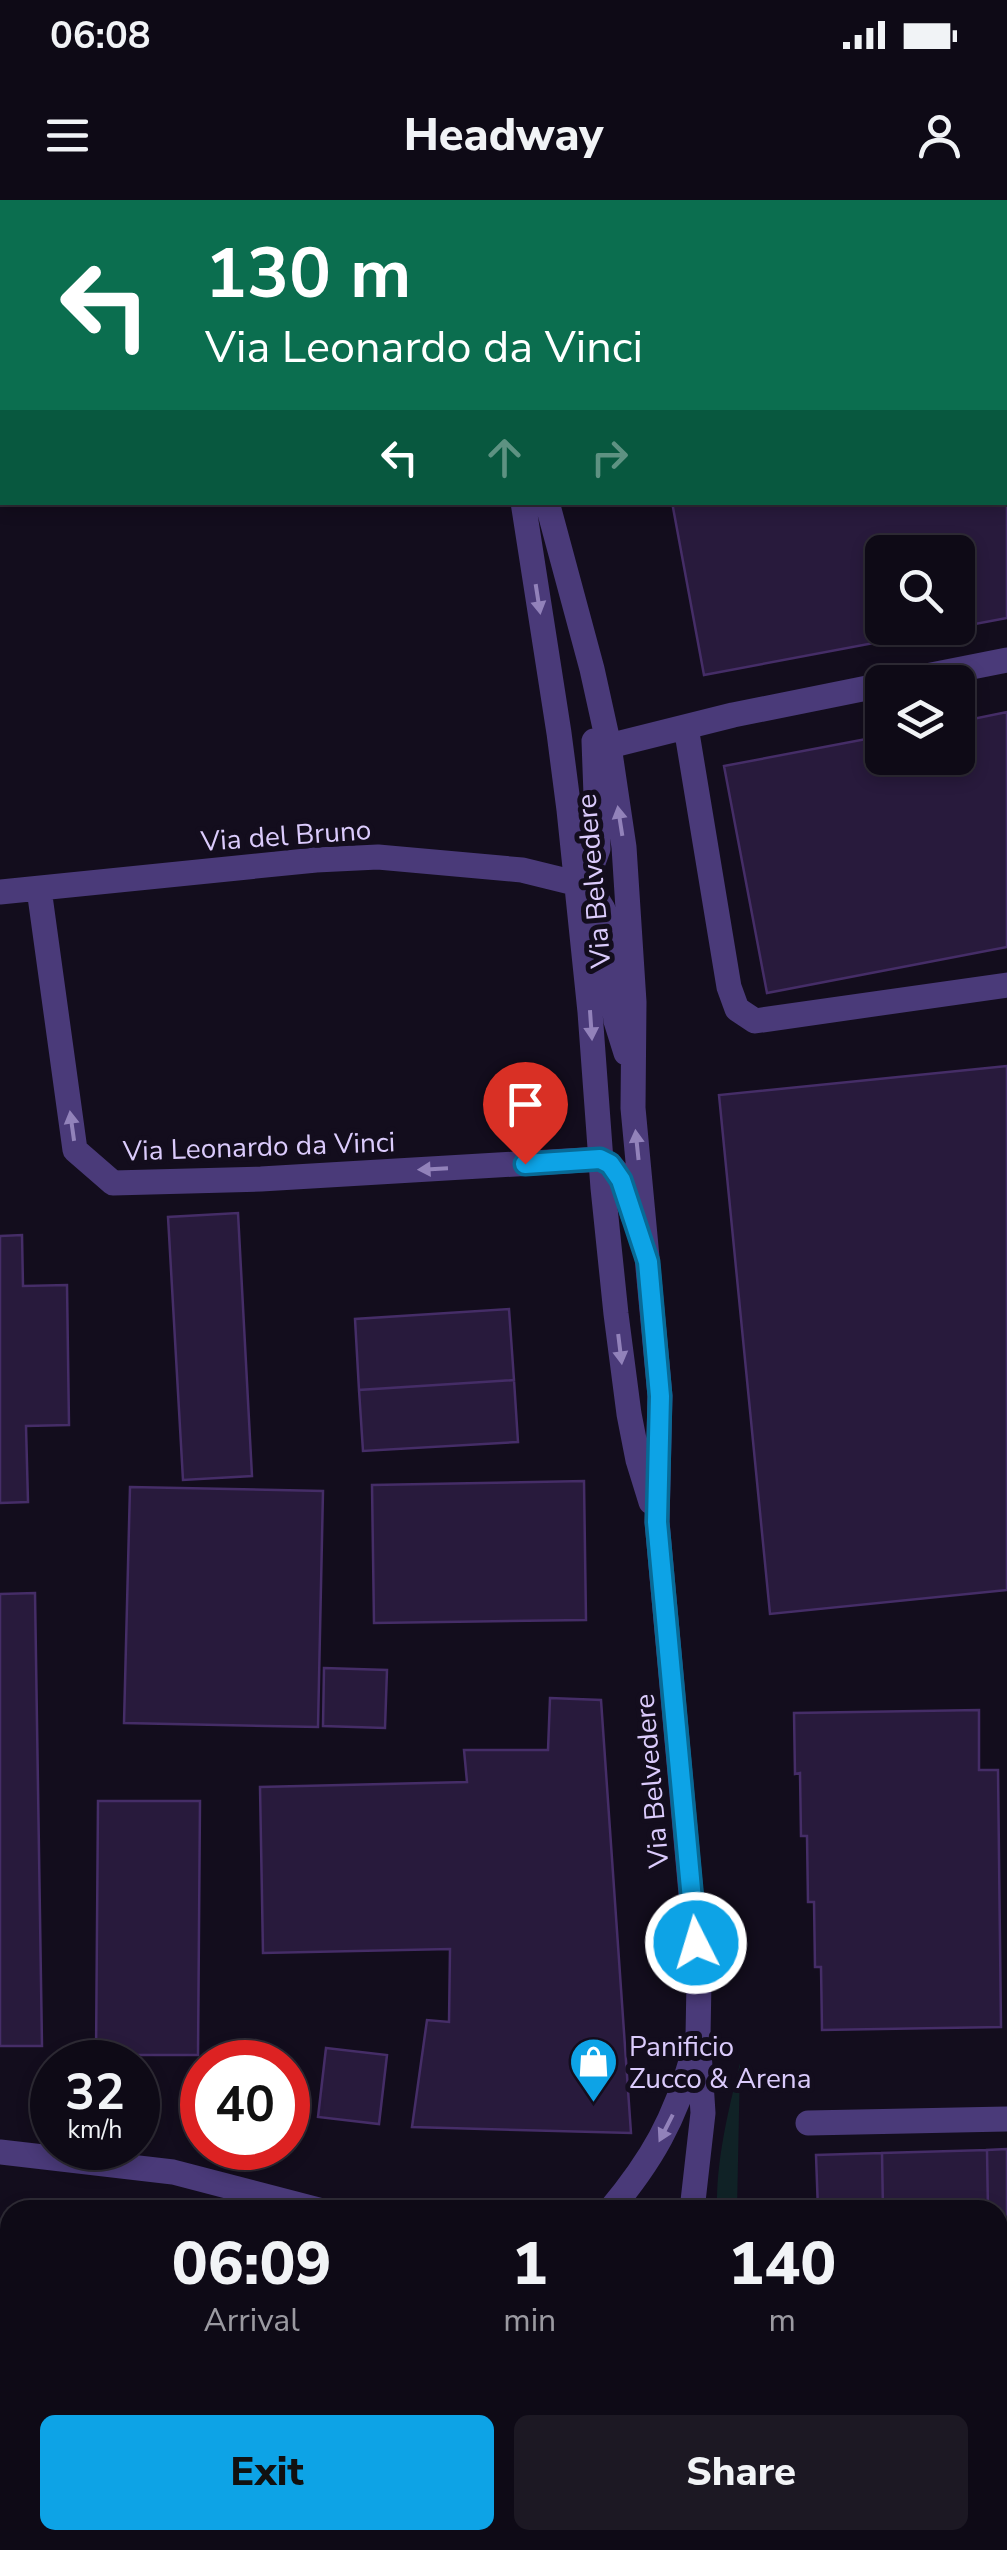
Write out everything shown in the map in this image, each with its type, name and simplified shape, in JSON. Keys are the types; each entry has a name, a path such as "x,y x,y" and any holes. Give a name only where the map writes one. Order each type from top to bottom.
{"street":[{"name":"Via Belvedere","path":"523,505 559,733 629,1414 657,1522"},
{"name":"Via Belvedere","path":"549,505 609,746 624,847 634,1002 633,1108 660,1396 657,1522 699,1982 703,2113 693,2200"},
{"path":"975,666 1007,660"},
{"path":"592,669 598,849 591,868 575,882 593,894 603,908 616,1021 632,1072"},
{"path":"609,746 865,689"},
{"path":"686,727 736,1010 755,1021 1007,986"},
{"name":"Via del Bruno","path":"0,892 354,857 522,870 575,882"},
{"name":"Via Leonardo da Vinci","path":"39,889 75,1150 113,1183 600,1159"},
{"name":"Via Belvedere","path":"600,1159 610,1164 621,1180 648,1262"},
{"name":"Via Belvedere","path":"618,2200 667,2128 683,2090 698,2036"},
{"path":"808,2123 1007,2119"},
{"path":"0,2152 173,2172 260,2200"}],"shaded area":[{"path":"740,2063 737,2200 717,2200 727,2118"}],"building":[{"path":"673,505 1007,505 1007,618 975,624 975,535 865,535 865,645 704,675"},
{"path":"1007,712 1007,947 767,993 724,766 865,739 865,775 975,775 975,719"},
{"path":"1007,1066 1007,1590 770,1614 719,1095"},
{"path":"238,1213 252,1476 183,1480 168,1217"},
{"path":"22,1235 23,1286 67,1285 69,1425 26,1426 28,1502 0,1503 0,1236"},
{"path":"509,1309 514,1380 359,1390 355,1319"},
{"path":"514,1380 518,1442 363,1451 359,1390"},
{"path":"584,1481 586,1620 374,1623 372,1485"},
{"path":"130,1487 323,1491 318,1727 124,1723"},
{"path":"35,1593 42,2040 30,2040 30,2046 0,2046 0,1594"},
{"path":"324,1668 387,1670 385,1728 323,1726"},
{"path":"550,1698 601,1700 631,2133 412,2127 427,2020 449,2022 450,1949 263,1953 260,1787 467,1782 464,1750 548,1750"},
{"path":"979,1710 979,1770 998,1770 1001,2027 822,2030 821,1967 815,1967 814,1902 808,1902 807,1836 801,1836 794,1713"},
{"path":"98,1801 200,1801 198,2040 180,2040 180,2055 160,2055 160,2040 96,2040"},
{"path":"326,2048 387,2055 379,2124 318,2117"},
{"path":"1007,2149 1007,2200 988,2200 987,2150"},
{"path":"987,2150 988,2200 883,2200 882,2153"},
{"path":"882,2153 883,2200 818,2200 816,2155"}],"place":[{"name":"Panificio Zucco & Arena","path":"594,2104"}],"route":[{"path":"525,1164 607,1161 623,1185 648,1262 660,1396 657,1522 696,1943"}]}
